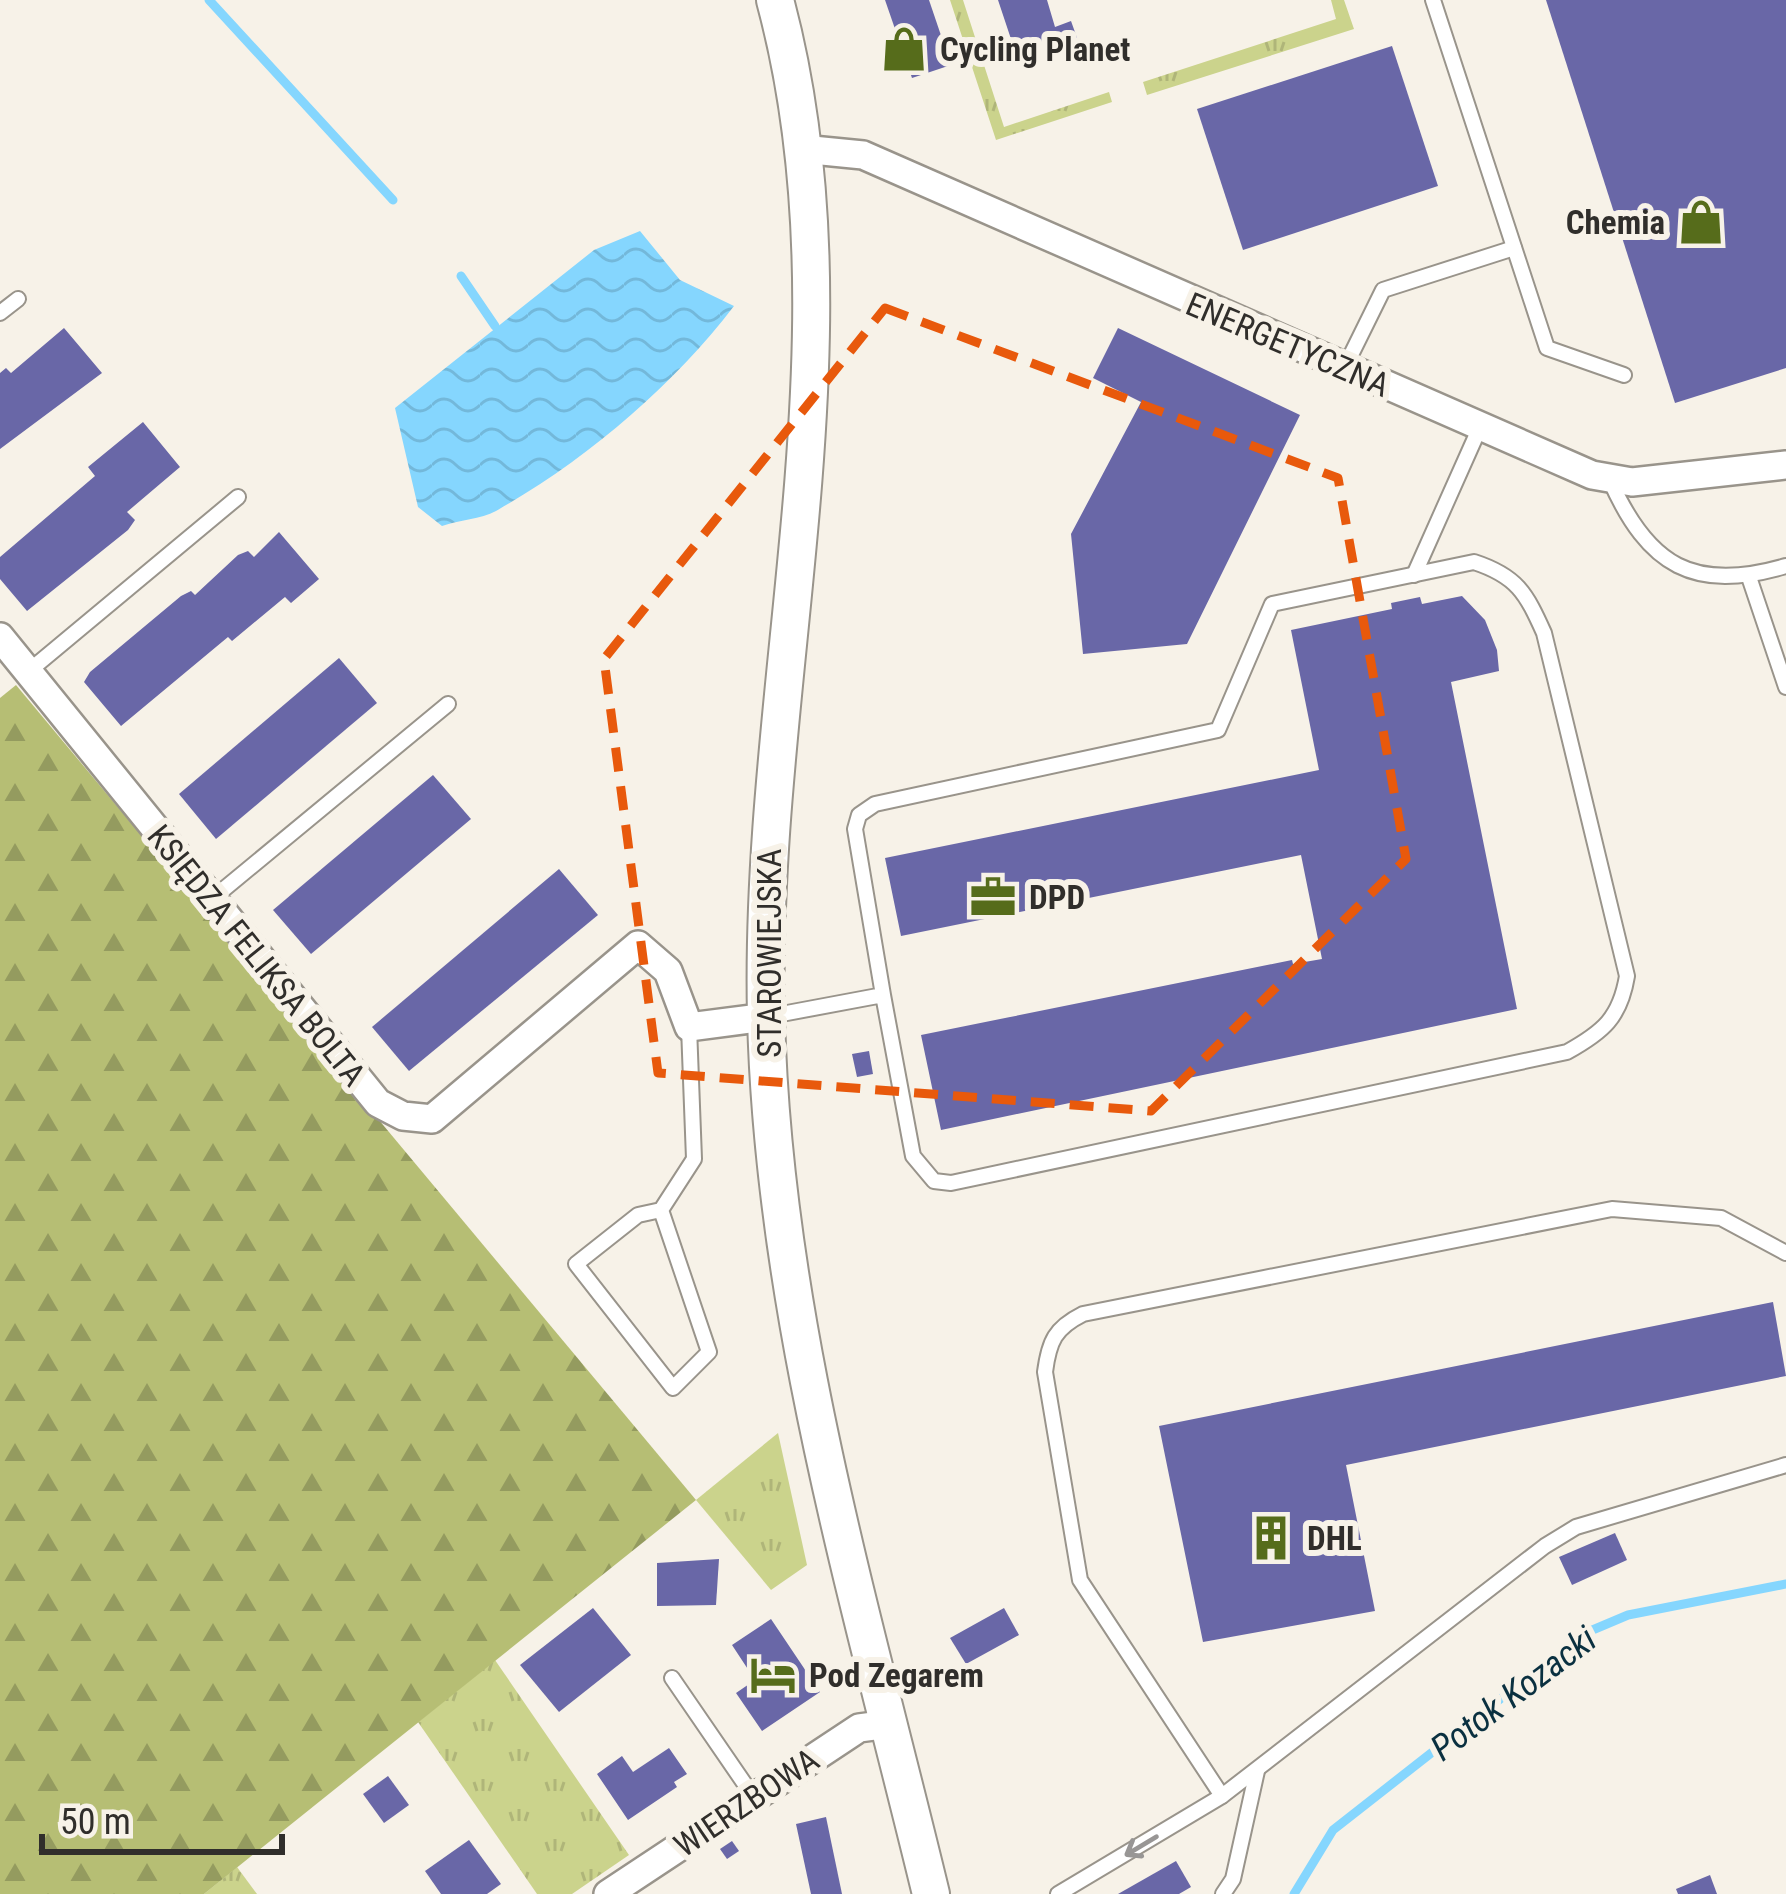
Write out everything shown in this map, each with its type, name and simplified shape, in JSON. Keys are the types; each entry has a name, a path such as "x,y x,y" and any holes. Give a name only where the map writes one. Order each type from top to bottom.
{"street":[{"name":"STAROWIEJSKA","path":"775,0 802,149 810,255 809,364 771,816 766,1016 791,1294 931,1894"},
{"name":"ENERGETYCZNA","path":"802,149 862,155 1610,480 1786,465"},
{"name":"KSIĘDZA FELIKSA BOLTA","path":"0,637 378,1103 403,1116 432,1119 638,945 668,971 689,1027"},
{"path":"689,1027 766,1016"},
{"name":"WIERZBOWA","path":"608,1894 859,1728 889,1724"}],"lane":[{"path":"1433,0 1547,348 1624,375"},
{"path":"1345,368 1383,290 1514,248"},
{"path":"0,313 18,298"},
{"path":"1414,575 1480,427"},
{"path":"1610,480 1635,532 1661,556 1690,571 1749,577 1786,566"},
{"path":"29,671 238,497"},
{"path":"1474,562 1507,572 1544,633 1627,976 1622,1004 1605,1031 1568,1052 951,1183 934,1181 913,1156 883,994 855,829 859,815 875,804 1218,730 1272,604 1474,562"},
{"path":"1749,577 1786,687"},
{"path":"212,899 448,704"},
{"path":"766,1016 883,994"},
{"path":"661,1210 709,1352 673,1388 576,1264 638,1215 661,1210 694,1159 689,1027"},
{"path":"1222,1796 1080,1580 1045,1372 1048,1348 1059,1326 1083,1314 1612,1209 1721,1217 1786,1253"},
{"path":"1058,1894 1222,1796 1560,1537 1786,1465"},
{"path":"672,1678 753,1796"},
{"path":"1223,1894 1233,1879 1257,1771"}],"highlighted area":[{"path":"885,308 1338,478 1406,859 1151,1111 658,1073 604,659"}],"green space":[{"path":"950,0 963,0 1004,127 1109,92 1112,102 996,140"},
{"path":"1331,0 1344,0 1354,29 1147,95 1143,82 1336,19"},
{"path":"16,685 696,1500 204,1894 0,1894 0,698"},
{"path":"778,1433 807,1565 771,1590 696,1500"},
{"path":"495,1660 629,1855 572,1894 537,1894 418,1722"},
{"path":"237,1867 257,1894 204,1894"}],"water":[{"path":"640,231 680,280 734,306 655,393 595,445 496,511 442,526 418,507 395,408 594,250"}],"building":[{"path":"885,0 929,0 951,65 912,78"},
{"path":"998,0 1047,0 1055,27 1071,21 1081,49 1021,69"},
{"name":"Chemia","path":"1546,0 1786,0 1786,368 1675,403"},
{"path":"1392,46 1438,186 1243,250 1197,109"},
{"path":"64,328 102,373 0,449 0,373 6,368 11,373"},
{"path":"1118,328 1300,415 1187,644 1083,654 1071,534 1141,402 1093,378"},
{"path":"143,422 180,467 127,512 135,520 128,530 27,611 0,579 0,557 95,476 88,467"},
{"path":"279,532 319,579 291,603 285,597 232,641 228,637 121,726 84,682 90,672 181,596 191,591 195,595 238,555 248,551 254,557"},
{"name":"DPD","path":"1462,596 1485,620 1497,650 1499,671 1451,682 1517,1009 941,1130 921,1035 1292,960 1293,964 1322,959 1301,855 901,936 885,858 1319,770 1291,630 1392,609 1391,603 1420,597 1422,604"},
{"path":"339,658 377,703 216,839 179,794"},
{"path":"433,775 471,819 311,954 273,910"},
{"path":"559,869 598,915 409,1071 372,1027"},
{"path":"869,1051 873,1074 857,1077 852,1054"},
{"name":"DHL","path":"1773,1302 1786,1376 1346,1465 1375,1611 1203,1642 1159,1426"},
{"path":"1615,1533 1627,1560 1572,1585 1559,1557"},
{"path":"719,1559 716,1605 657,1606 657,1563"},
{"path":"593,1608 631,1655 559,1712 520,1665"},
{"path":"1004,1608 1019,1635 966,1664 950,1638"},
{"path":"771,1619 820,1692 762,1731 736,1693 755,1680 732,1645"},
{"path":"669,1748 687,1774 674,1782 677,1787 628,1820 597,1774 622,1756 633,1772"},
{"path":"388,1776 409,1805 384,1823 363,1794"},
{"path":"826,1817 842,1894 811,1894 796,1824"},
{"path":"469,1840 501,1884 487,1894 441,1894 425,1871"},
{"path":"732,1841 739,1851 727,1859 720,1849"},
{"path":"1176,1861 1191,1887 1179,1894 1118,1894"},
{"path":"1710,1875 1717,1894 1678,1894 1676,1889"}],"waterway":[{"path":"209,0 393,200"},
{"path":"461,276 495,326"},
{"name":"Potok Kozacki","path":"1294,1894 1333,1830 1583,1634 1628,1615 1786,1584"}],"place":[{"name":"Cycling Planet","path":"904,49"},
{"name":"Chemia","path":"1701,222"},
{"name":"DPD","path":"993,897"},
{"name":"DHL","path":"1271,1538"},
{"name":"Pod Zegarem","path":"773,1675"}]}
